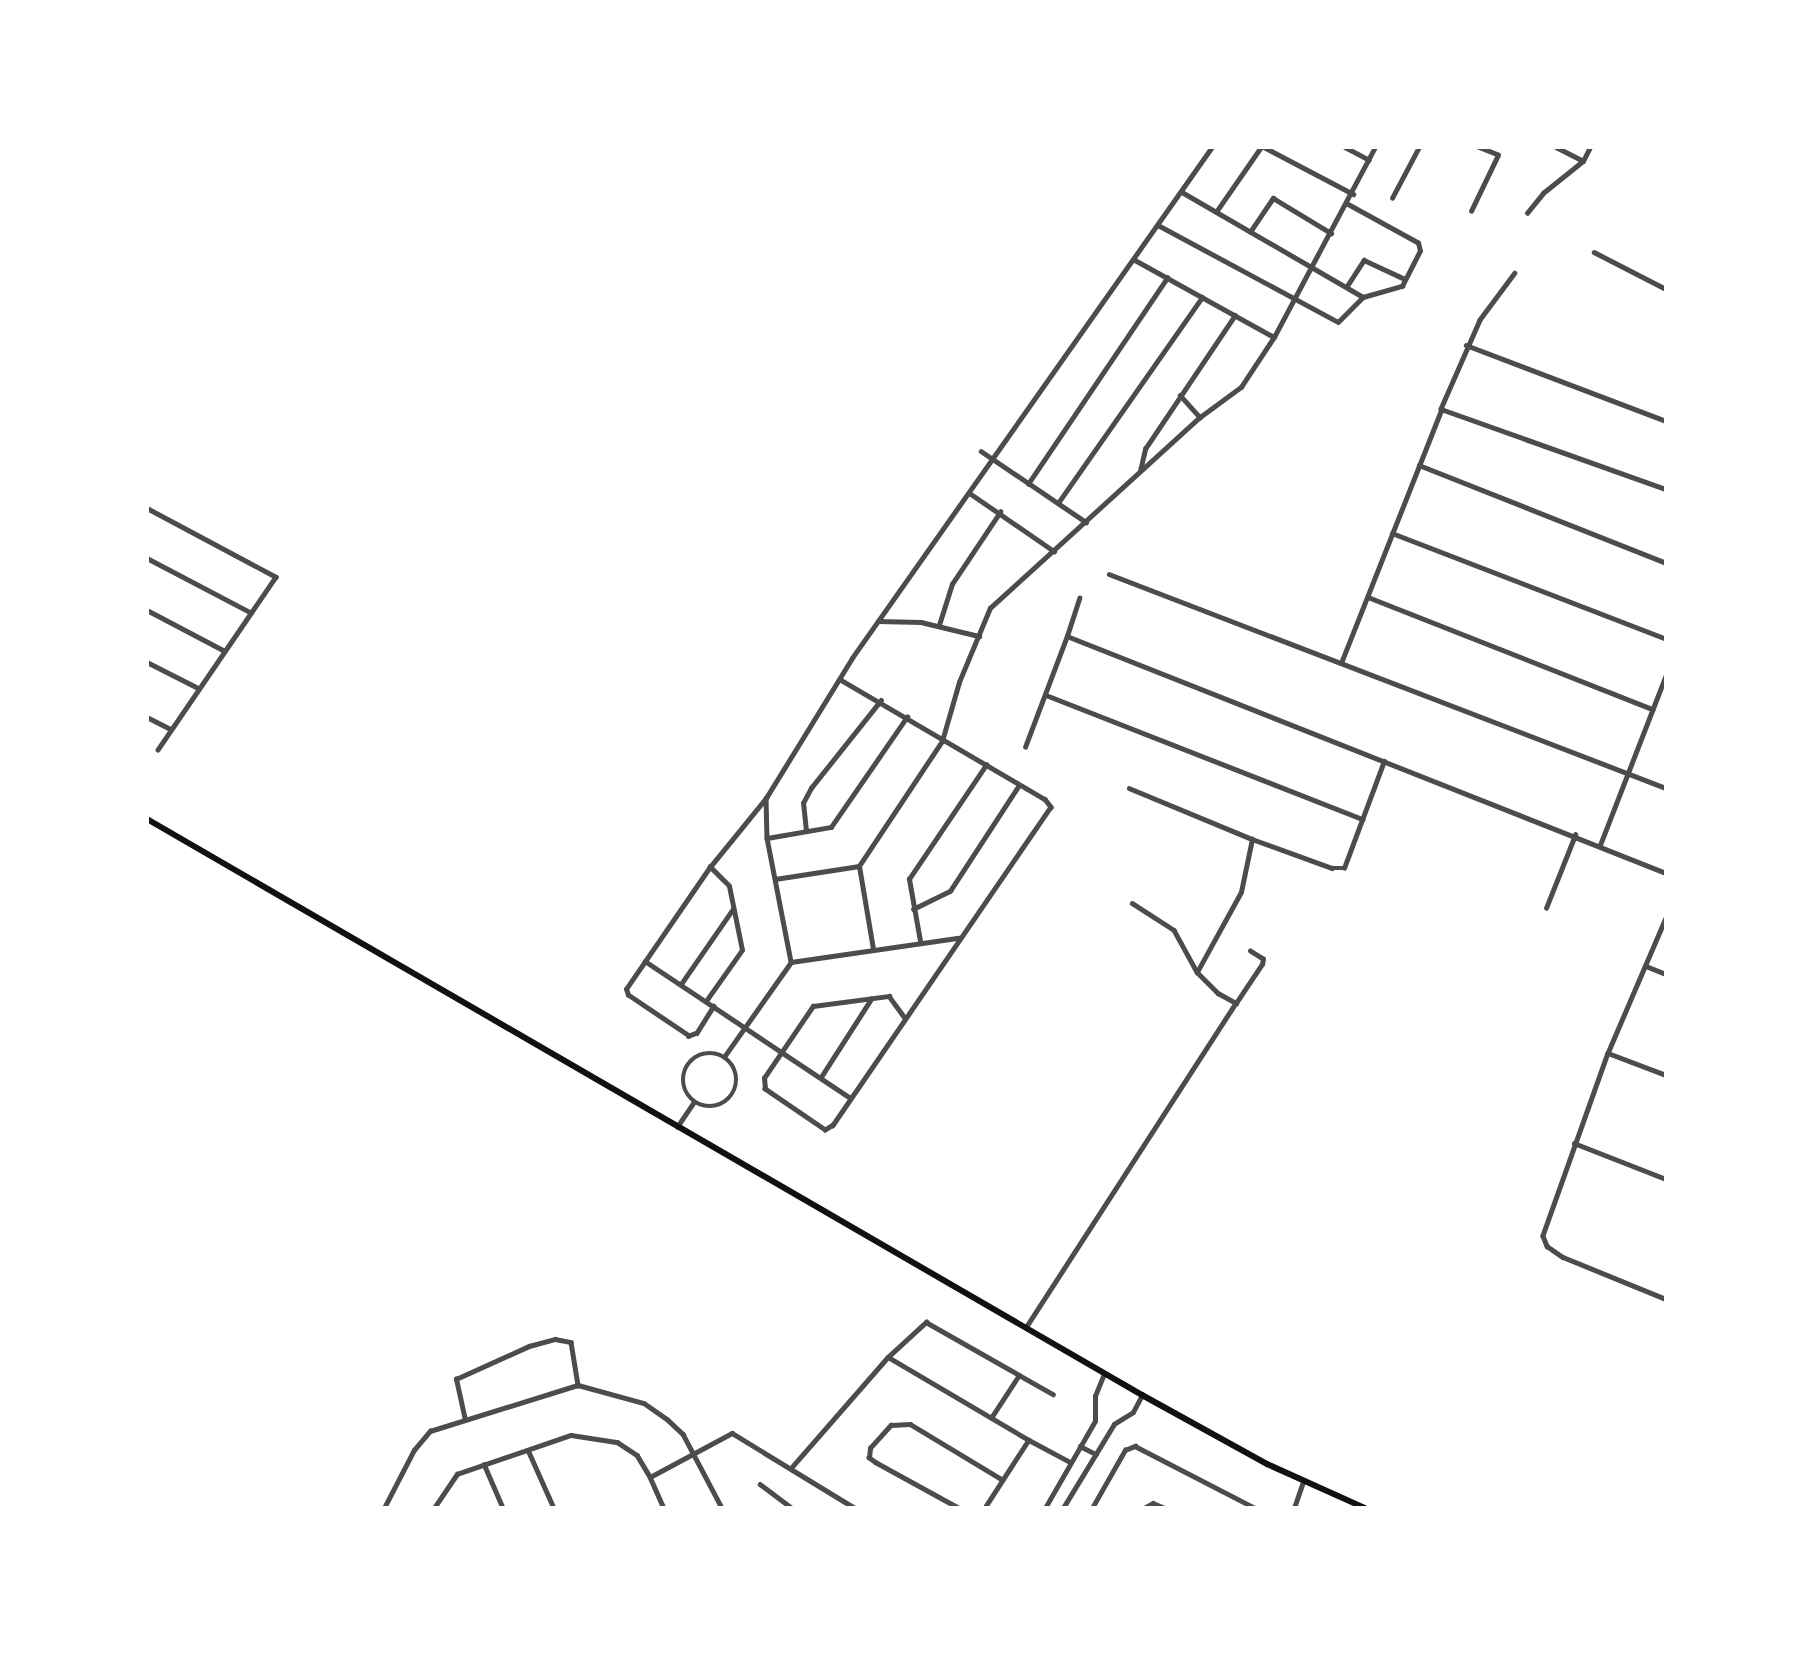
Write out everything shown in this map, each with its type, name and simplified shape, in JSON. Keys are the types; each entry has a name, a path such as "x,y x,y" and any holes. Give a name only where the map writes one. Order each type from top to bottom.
{"main road":[{"path":"147,819 1104,1374 1303,1482 1365,1508"}],"street":[{"path":"714,1006 696,1033 677,1031 625,991 710,866 766,799 878,621 971,494 1212,147"},
{"path":"1216,212 1262,147 1353,194"},
{"path":"1345,147 1369,160"},
{"path":"873,949 859,866 942,741 979,636 1000,594 1055,551 1200,417 1241,387 1274,337 1376,147"},
{"path":"1392,198 1419,147"},
{"path":"1478,147 1498,155"},
{"path":"1471,211 1502,147"},
{"path":"1556,147 1583,161"},
{"path":"1527,213 1543,193 1583,161 1590,147"},
{"path":"1182,192 1363,297"},
{"path":"1250,232 1273,198 1331,233"},
{"path":"1158,225 1335,322 1363,297 1399,288 1420,251 1418,243 1347,204"},
{"path":"1594,252 1666,289"},
{"path":"1135,260 1274,337"},
{"path":"1347,286 1364,260 1405,279"},
{"path":"1341,663 1466,345 1486,309 1516,273"},
{"path":"1028,484 1167,278"},
{"path":"1058,503 1202,297"},
{"path":"1140,473 1144,449 1235,315"},
{"path":"1466,345 1666,421"},
{"path":"1180,395 1200,417"},
{"path":"1441,409 1666,489"},
{"path":"981,451 1086,522"},
{"path":"1419,465 1666,563"},
{"path":"971,494 1055,551"},
{"path":"147,508 275,575 276,581 223,650 158,750"},
{"path":"939,625 952,584 1000,512"},
{"path":"1392,533 1666,639"},
{"path":"147,558 250,612"},
{"path":"1109,573 1666,788"},
{"path":"1368,597 1653,709"},
{"path":"1026,747 1079,598"},
{"path":"147,610 223,650"},
{"path":"878,621 939,625 979,636"},
{"path":"1067,636 1576,835 1666,873"},
{"path":"147,662 198,688"},
{"path":"1600,845 1666,675"},
{"path":"842,680 881,700 942,741 1049,802 1050,813 958,938 828,1130 817,1125 763,1084 813,1006 889,996 904,1017"},
{"path":"1046,695 1363,819"},
{"path":"806,831 803,803 811,788 881,700"},
{"path":"147,717 171,729"},
{"path":"767,838 831,827 907,718"},
{"path":"1129,788 1252,839 1339,870 1346,866 1384,761"},
{"path":"919,941 909,879 986,765"},
{"path":"913,909 950,891 1019,785"},
{"path":"766,799 767,838 791,962"},
{"path":"1546,908 1576,835"},
{"path":"1197,972 1241,891 1252,839"},
{"path":"706,1000 740,957 741,942 729,886 710,866"},
{"path":"775,879 859,866"},
{"path":"1132,902 1179,935 1197,972 1218,993 1236,1003"},
{"path":"681,984 733,909"},
{"path":"1666,918 1608,1053 1543,1236 1547,1246 1563,1257 1666,1299"},
{"path":"724,1057 743,1025 791,962 919,941 958,938"},
{"path":"1026,1328 1262,964 1263,959 1250,951"},
{"path":"645,961 849,1097"},
{"path":"1646,967 1666,974"},
{"path":"821,1077 871,999"},
{"path":"1608,1053 1666,1075"},
{"path":"707,1054 724,1057 733,1066 735,1090 718,1106 694,1102 683,1083 689,1063 707,1054"},
{"path":"676,1128 694,1102"},
{"path":"1574,1143 1666,1179"},
{"path":"791,1468 888,1357 926,1322 1053,1394"},
{"path":"465,1420 456,1378 529,1346 555,1339 571,1342 578,1385"},
{"path":"888,1357 1070,1462"},
{"path":"1045,1508 1095,1421 1095,1396 1104,1374"},
{"path":"991,1418 1019,1375"},
{"path":"384,1508 426,1434 578,1385 644,1403 683,1434 722,1508"},
{"path":"1063,1508 1114,1424 1133,1412 1142,1395"},
{"path":"958,1508 869,1458 870,1448 891,1425 909,1424 1001,1479"},
{"path":"650,1478 693,1457 732,1433 855,1508"},
{"path":"434,1508 457,1474 571,1435 601,1437 637,1455 664,1508"},
{"path":"985,1508 1001,1479 1029,1440"},
{"path":"1080,1446 1096,1454"},
{"path":"1092,1508 1125,1450 1135,1446 1255,1508"},
{"path":"528,1450 554,1508"},
{"path":"484,1464 503,1508"},
{"path":"1294,1508 1303,1482"},
{"path":"760,1484 792,1508"},
{"path":"835,1508 838,1500"},
{"path":"1144,1508 1153,1503 1165,1508"}]}
